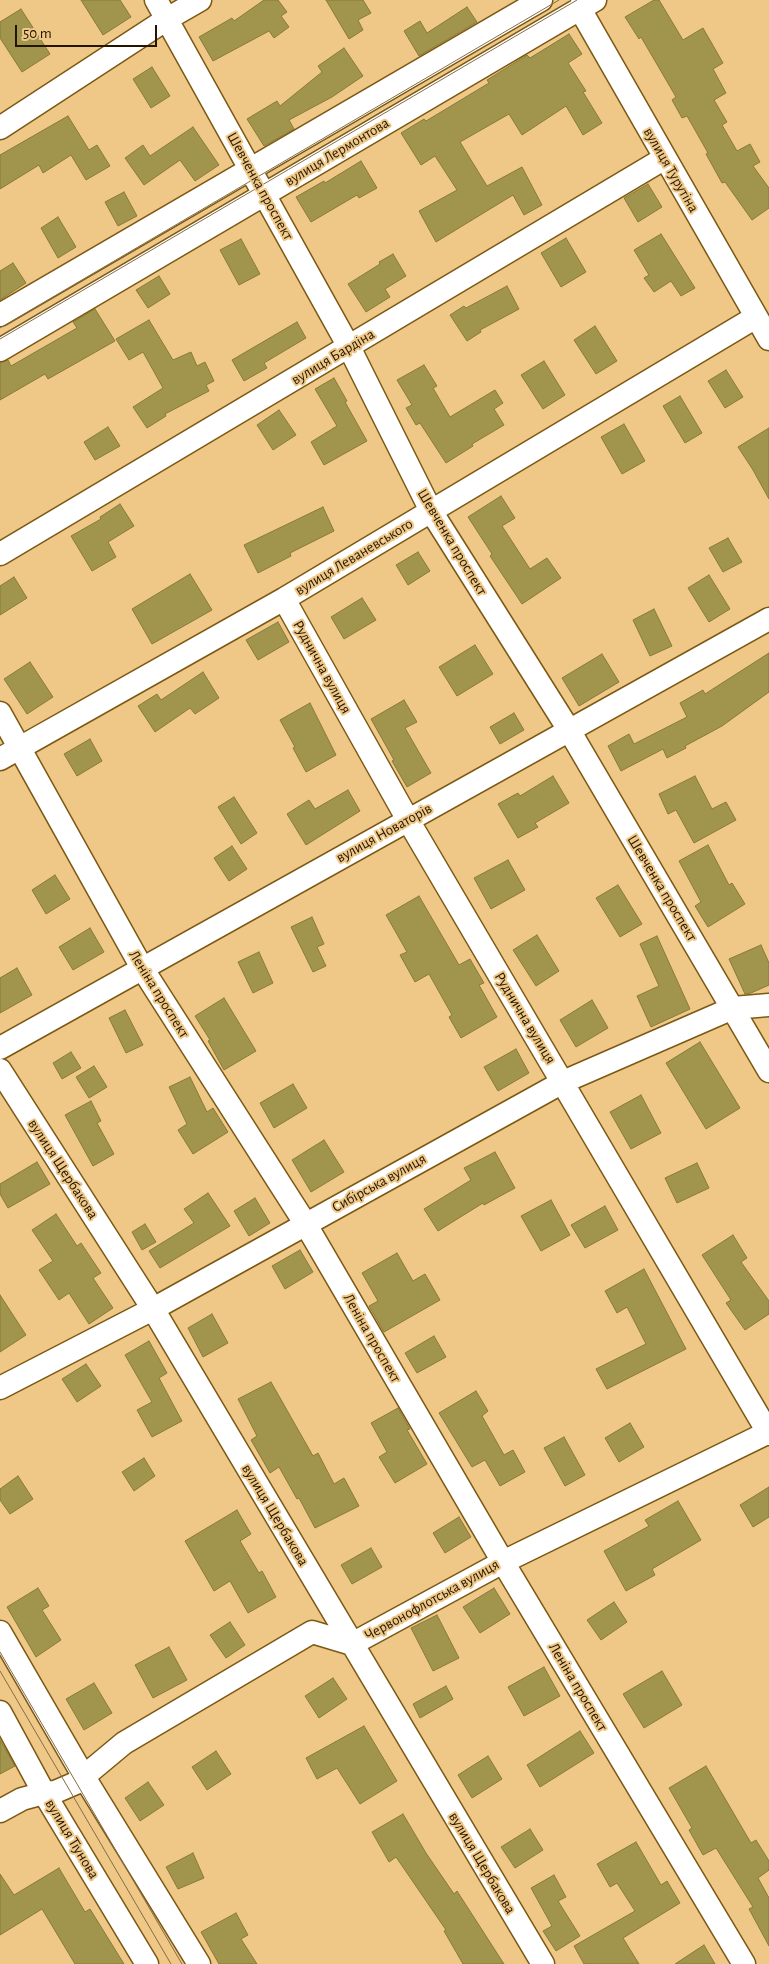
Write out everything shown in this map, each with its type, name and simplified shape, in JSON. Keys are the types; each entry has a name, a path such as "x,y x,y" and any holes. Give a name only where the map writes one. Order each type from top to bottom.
{"street":[{"path":"0,128 162,9 200,0"},
{"name":"вулиця Лермонтова","path":"0,315 541,0"},
{"name":"вулиця Лермонтова","path":"0,350 586,3"},
{"name":"вулиця Турутіна","path":"586,3 665,158 769,339"},
{"name":"Шевченка проспект","path":"162,9 349,347 431,511 569,730 769,1071"},
{"name":"вулиця Бардіна","path":"0,554 665,158"},
{"name":"вулиця Леваневського","path":"10,754 284,599 756,317"},
{"name":"Руднична вулиця","path":"284,599 408,820 769,1433"},
{"name":"вулиця Новаторів","path":"0,1048 769,619"},
{"name":"Леніна проспект","path":"0,713 10,754 80,855 142,968 305,1223 502,1562 744,1964"},
{"name":"Сибірська вулиця","path":"0,1388 153,1309 305,1223 563,1082 733,1008 769,1005"},
{"name":"вулиця Щербакова","path":"0,1070 153,1309 543,1964"},
{"name":"Червонофлотська вулиця","path":"0,1811 22,1798 68,1788 124,1743 312,1632 352,1644 502,1562 769,1433"},
{"path":"0,1632 84,1777 200,1964"},
{"name":"вулиця Тіунова","path":"0,1712 44,1793 147,1964"}],"building":[{"path":"81,0 120,0 131,17 103,35"},
{"path":"264,0 278,0 287,12 281,16 289,27 274,38 269,31 213,61 199,37 232,18 234,21"},
{"path":"326,0 363,0 371,13 358,20 363,30 349,39"},
{"path":"654,0 659,0 683,40 703,28 723,63 713,69 726,93 714,100 727,122 722,125 737,151 750,144 760,162 753,166 769,188 769,208 752,220 725,182 722,183 687,116 682,118 672,100 676,97 641,37 639,39 625,17"},
{"path":"467,7 477,22 419,56 404,31 420,21 427,33"},
{"path":"21,9 50,54 22,72 0,38 0,22"},
{"path":"569,34 582,54 568,63 586,91 583,92 602,123 583,135 566,106 522,135 509,114 460,142 487,186 522,167 542,205 524,215 513,195 436,242 419,211 457,190 435,156 421,165 401,133 424,119 426,121 489,83 487,80 527,55 530,58"},
{"path":"344,48 363,76 332,97 289,120 294,129 264,146 247,119 277,101 280,106 322,72 318,66"},
{"path":"152,67 170,96 151,108 133,79"},
{"path":"68,116 89,150 97,145 110,166 86,180 71,155 43,173 39,165 0,189 0,155"},
{"path":"193,127 219,165 195,181 180,160 144,185 125,158 143,145 150,156"},
{"path":"361,161 377,188 359,198 357,195 311,222 296,197 324,181 325,183"},
{"path":"648,184 662,207 638,222 624,198"},
{"path":"124,192 137,216 118,226 105,202"},
{"path":"58,217 76,247 58,258 41,228"},
{"path":"661,234 695,288 681,296 671,281 654,292 644,278 649,275 634,250"},
{"path":"566,238 586,272 561,287 541,253"},
{"path":"241,239 260,274 239,285 220,250"},
{"path":"393,254 406,276 385,289 390,297 366,312 348,284"},
{"path":"13,263 26,283 0,300 0,271"},
{"path":"159,276 170,294 148,308 136,290"},
{"path":"507,286 519,309 480,330 481,332 467,341 450,315 464,306 466,308"},
{"path":"95,309 115,341 48,379 45,374 0,400 0,363 8,360 11,366 77,328 73,322"},
{"path":"149,320 173,360 191,352 197,366 205,362 214,381 206,385 209,391 165,414 166,416 147,428 133,407 163,388 143,352 129,360 116,339"},
{"path":"297,322 306,338 264,363 267,368 244,381 232,360"},
{"path":"595,326 617,361 596,374 574,340"},
{"path":"544,361 565,395 543,409 521,375"},
{"path":"424,365 437,386 433,388 450,417 495,390 503,403 494,409 504,425 472,444 473,446 446,463 420,423 416,425 406,408 412,405 397,380"},
{"path":"726,370 743,397 725,408 708,381"},
{"path":"334,378 367,441 324,465 311,442 337,426 315,389"},
{"path":"680,396 702,433 685,443 663,406"},
{"path":"279,410 296,435 273,450 257,425"},
{"path":"624,424 645,461 622,474 601,437"},
{"path":"108,427 120,446 95,460 84,442"},
{"path":"769,428 769,499 738,447"},
{"path":"501,496 515,518 502,526 530,569 547,558 561,578 522,604 490,556 492,554 468,517"},
{"path":"120,504 134,526 108,542 116,557 92,571 71,536 101,519 100,517"},
{"path":"323,507 334,531 290,553 291,556 258,573 244,545"},
{"path":"728,538 742,562 723,572 709,548"},
{"path":"418,552 430,571 408,585 396,565"},
{"path":"190,574 212,610 152,644 132,609"},
{"path":"709,575 730,609 709,622 688,588"},
{"path":"14,577 27,598 0,615 0,586"},
{"path":"362,598 376,620 344,639 331,617"},
{"path":"654,609 672,646 650,656 633,620"},
{"path":"278,622 289,642 258,660 246,640"},
{"path":"475,645 493,674 457,696 439,667"},
{"path":"769,653 769,692 722,726 685,746 686,748 667,758 663,749 621,771 608,746 629,734 634,744 687,717 680,703 703,690 705,694"},
{"path":"602,654 619,682 579,706 562,678"},
{"path":"30,662 53,697 27,714 4,679"},
{"path":"203,672 219,698 195,714 190,708 155,732 138,706 157,694 161,700"},
{"path":"404,700 417,722 405,728 431,773 407,787 371,719"},
{"path":"310,703 336,755 306,772 280,720"},
{"path":"514,713 524,730 500,744 490,727"},
{"path":"90,739 102,761 77,776 64,754"},
{"path":"553,776 569,803 535,823 538,827 518,838 498,804 518,793 520,796"},
{"path":"695,776 712,809 726,802 736,820 694,843 676,810 668,814 659,794"},
{"path":"348,790 360,811 306,845 287,814 309,800 315,809"},
{"path":"234,797 257,833 241,844 218,807"},
{"path":"708,845 729,885 732,883 745,904 708,927 695,906 701,902 679,861"},
{"path":"232,846 247,869 229,881 214,858"},
{"path":"508,860 525,890 491,909 474,878"},
{"path":"55,875 70,899 46,914 32,890"},
{"path":"618,885 642,924 620,937 596,898"},
{"path":"419,896 459,965 470,959 484,983 479,985 497,1017 461,1038 449,1017 452,1015 429,974 415,982 400,955 407,952 386,915"},
{"path":"312,917 324,944 317,947 326,966 313,972 291,927"},
{"path":"90,928 104,952 73,970 59,947"},
{"path":"537,935 559,971 536,986 513,950"},
{"path":"657,936 690,1009 651,1027 637,996 659,986 640,944"},
{"path":"761,945 769,963 769,985 745,994 729,959"},
{"path":"259,952 273,983 253,993 238,962"},
{"path":"17,968 32,995 0,1013 0,978"},
{"path":"224,998 256,1051 224,1070 208,1041 210,1040 195,1016"},
{"path":"592,1000 608,1028 576,1047 560,1020"},
{"path":"125,1010 143,1045 126,1053 109,1018"},
{"path":"700,1042 740,1108 706,1129 666,1063"},
{"path":"516,1049 529,1073 498,1091 484,1067"},
{"path":"71,1052 81,1068 62,1079 53,1063"},
{"path":"94,1066 107,1087 89,1098 76,1077"},
{"path":"190,1077 207,1112 213,1108 228,1132 193,1154 178,1130 187,1124 169,1087"},
{"path":"293,1084 307,1108 274,1128 260,1103"},
{"path":"641,1095 661,1133 631,1149 610,1112"},
{"path":"91,1101 101,1121 97,1123 114,1154 93,1166 65,1115"},
{"path":"324,1140 344,1172 311,1192 292,1160"},
{"path":"495,1152 515,1188 484,1205 483,1203 438,1231 424,1209 471,1180 464,1168"},
{"path":"37,1162 50,1184 8,1208 0,1194 0,1184"},
{"path":"697,1163 709,1188 677,1203 665,1178"},
{"path":"208,1193 230,1226 160,1268 149,1251 194,1223 184,1209"},
{"path":"255,1198 270,1223 249,1236 234,1211"},
{"path":"551,1200 570,1235 541,1251 521,1216"},
{"path":"605,1206 618,1230 585,1248 571,1225"},
{"path":"56,1214 77,1246 81,1243 101,1273 93,1278 113,1308 89,1324 69,1293 59,1300 39,1270 53,1261 32,1230"},
{"path":"145,1224 156,1242 142,1250 132,1232"},
{"path":"733,1235 747,1258 741,1262 769,1301 769,1314 745,1330 726,1303 731,1300 702,1255"},
{"path":"300,1250 313,1272 285,1289 272,1266"},
{"path":"397,1253 413,1281 425,1274 440,1300 384,1332 369,1306 378,1301 362,1273"},
{"path":"644,1269 686,1349 607,1389 596,1369 646,1344 627,1307 617,1313 605,1291"},
{"path":"0,1295 26,1335 0,1352"},
{"path":"212,1314 228,1343 203,1357 188,1328"},
{"path":"434,1336 446,1357 417,1373 405,1353"},
{"path":"149,1341 167,1373 159,1378 182,1421 152,1437 137,1410 152,1402 125,1355"},
{"path":"86,1364 101,1386 77,1402 62,1379"},
{"path":"271,1382 313,1456 318,1453 334,1484 344,1478 359,1506 315,1528 279,1467 270,1473 251,1440 257,1436 238,1399"},
{"path":"476,1391 488,1411 482,1416 504,1455 513,1450 525,1472 500,1486 485,1460 472,1467 439,1413"},
{"path":"398,1408 410,1429 407,1430 427,1464 395,1483 379,1457 387,1452 371,1423"},
{"path":"630,1423 644,1447 619,1462 605,1438"},
{"path":"564,1437 585,1475 565,1486 544,1448"},
{"path":"144,1458 155,1476 134,1491 122,1472"},
{"path":"18,1476 33,1499 10,1514 0,1500 0,1489"},
{"path":"769,1487 769,1517 753,1527 740,1505"},
{"path":"678,1501 701,1540 652,1569 655,1575 626,1591 604,1551 649,1526 645,1520"},
{"path":"237,1510 251,1534 240,1541 259,1573 262,1571 276,1597 248,1613 230,1581 214,1591 185,1541"},
{"path":"459,1517 471,1537 445,1553 433,1533"},
{"path":"371,1548 382,1567 352,1584 341,1565"},
{"path":"38,1588 49,1606 42,1610 61,1640 36,1657 7,1607"},
{"path":"494,1588 510,1614 480,1633 463,1607"},
{"path":"614,1602 627,1622 601,1640 587,1620"},
{"path":"437,1615 459,1658 433,1671 411,1628"},
{"path":"230,1622 245,1645 226,1658 210,1635"},
{"path":"169,1647 187,1680 153,1698 135,1665"},
{"path":"544,1667 560,1696 524,1716 508,1687"},
{"path":"662,1671 682,1705 644,1728 623,1694"},
{"path":"333,1678 347,1699 319,1718 305,1696"},
{"path":"94,1683 112,1713 84,1730 66,1699"},
{"path":"446,1686 453,1699 420,1718 413,1704"},
{"path":"364,1726 397,1781 360,1804 337,1768 317,1779 306,1758"},
{"path":"580,1731 594,1753 540,1787 527,1765"},
{"path":"0,1740 15,1766 0,1774"},
{"path":"216,1751 231,1774 207,1790 192,1767"},
{"path":"488,1756 502,1779 472,1798 458,1775"},
{"path":"706,1766 751,1843 756,1840 769,1861 769,1870 758,1878 769,1898 769,1946 749,1909 753,1907 716,1848 703,1855 689,1830 692,1828 669,1788"},
{"path":"148,1782 164,1805 140,1821 125,1798"},
{"path":"403,1814 426,1853 454,1894 457,1891 504,1964 463,1964 444,1931 446,1930 396,1857 389,1862 372,1832"},
{"path":"530,1829 543,1850 515,1868 501,1847"},
{"path":"636,1842 661,1885 667,1881 680,1903 623,1938 639,1964 584,1964 574,1946 635,1911 617,1883 610,1887 597,1864"},
{"path":"193,1853 204,1878 178,1889 166,1867"},
{"path":"59,1868 85,1912 90,1909 124,1964 75,1964 42,1909 0,1935 0,1874 14,1895"},
{"path":"554,1875 566,1897 558,1901 580,1936 556,1951 543,1931 552,1926 531,1888"},
{"path":"236,1913 248,1935 241,1939 257,1964 219,1964 201,1932"},
{"path":"704,1945 715,1964 675,1964"}],"tram line":[{"path":"0,328 559,0"},
{"path":"0,339 577,0"},
{"path":"0,1652 182,1964"},
{"path":"0,1671 171,1964"}]}
